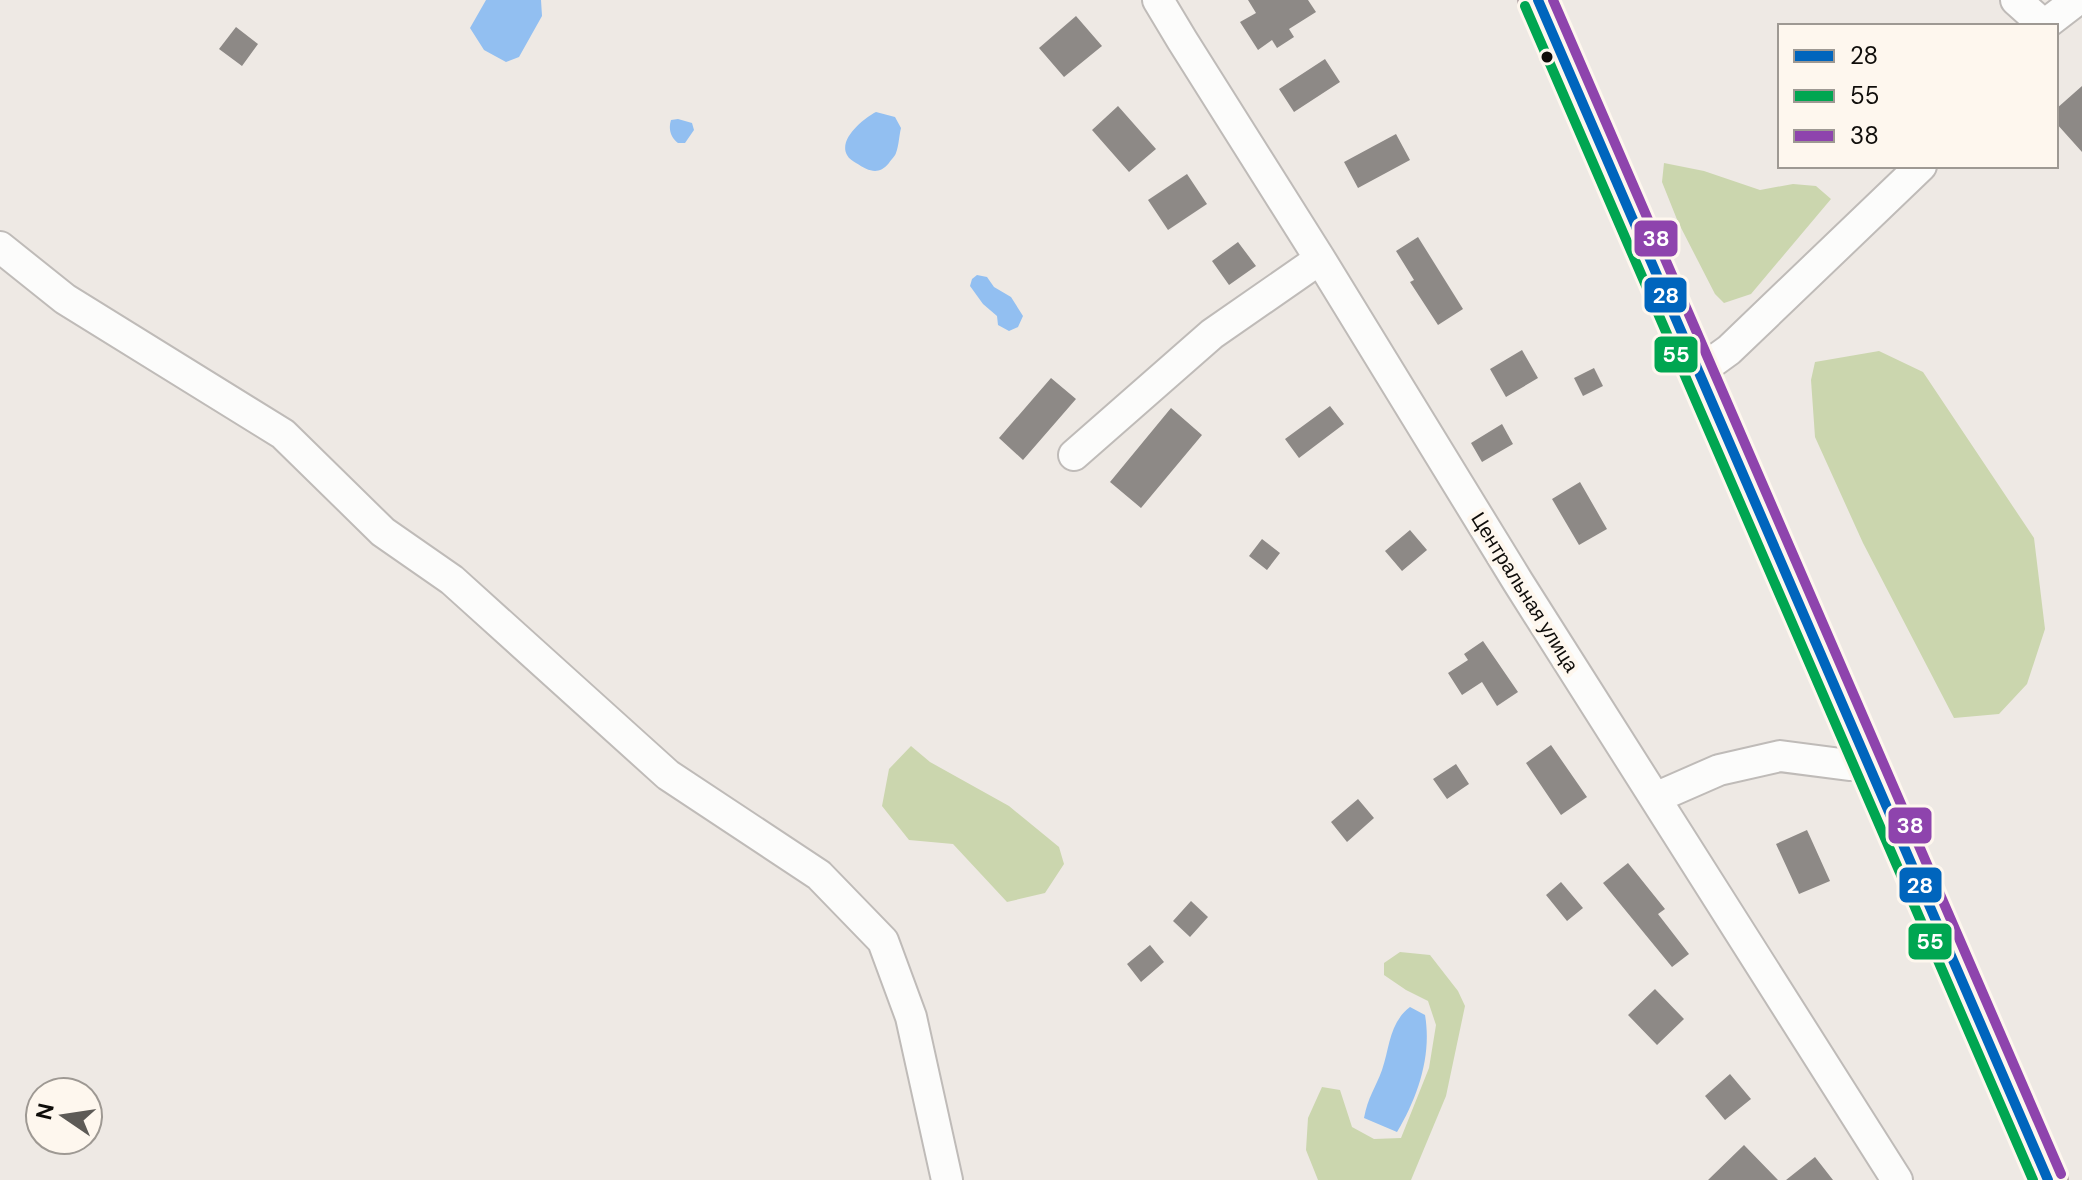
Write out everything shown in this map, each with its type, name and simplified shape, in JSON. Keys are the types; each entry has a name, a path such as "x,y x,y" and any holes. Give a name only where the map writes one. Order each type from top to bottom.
{"main road":[{"path":"1538,0 2048,1180"}],"street":[{"path":"2016,0 2043,24"},
{"path":"2045,24 2077,0"},
{"name":"Центральная улица","path":"1161,1 1190,53 1518,582 1897,1180"},
{"path":"1700,371 1729,350 1919,168"},
{"path":"0,247 65,299 283,434 383,532 452,580 668,775 819,875 883,941 911,1017 947,1180"},
{"path":"1074,455 1212,334 1320,259"},
{"path":"1655,798 1719,770 1780,756 1849,765 1866,760"}],"green space":[{"path":"1664,163 1704,171 1760,190 1793,184 1816,186 1831,199 1751,294 1724,303 1715,294 1678,222 1662,182"},
{"path":"1879,351 1923,372 2034,538 2045,629 2027,684 1999,714 1954,718 1863,543 1815,437 1811,380 1815,362"},
{"path":"911,746 930,762 1009,806 1059,847 1064,864 1045,893 1007,902 953,844 909,840 882,806 889,769"},
{"path":"1400,952 1430,955 1458,991 1465,1006 1446,1096 1411,1180 1318,1180 1306,1150 1308,1118 1322,1087 1340,1090 1352,1127 1374,1139 1401,1138 1429,1068 1436,1025 1428,1001 1384,975 1384,963"}],"water":[{"path":"486,0 541,0 542,16 519,57 506,62 484,50 470,28"},
{"path":"876,112 895,117 901,128 895,155 881,170 873,171 851,160 845,149 854,130"},
{"path":"671,120 692,123 694,130 685,143 678,143 671,133"},
{"path":"977,275 987,277 994,287 1011,297 1023,316 1018,327 1009,331 998,325 997,316 970,286"},
{"path":"1410,1007 1425,1015 1427,1045 1417,1090 1397,1132 1364,1118 1394,1028"}],"building":[{"path":"1248,0 1308,0 1316,12 1289,29 1294,37 1277,48 1272,40 1258,50 1240,22 1256,13"},
{"path":"1076,16 1102,46 1064,77 1039,48"},
{"path":"236,27 258,44 242,66 219,49"},
{"path":"1325,59 1340,82 1294,112 1279,89"},
{"path":"2082,86 2082,152 2058,125 2058,107"},
{"path":"1118,106 1156,149 1129,172 1092,130"},
{"path":"1396,134 1410,160 1358,188 1344,162"},
{"path":"1187,174 1207,204 1168,230 1148,200"},
{"path":"1418,237 1463,309 1438,325 1410,282 1414,280 1396,251"},
{"path":"1238,242 1256,266 1229,285 1212,261"},
{"path":"1522,350 1538,378 1506,397 1490,369"},
{"path":"1594,368 1603,386 1583,396 1574,378"},
{"path":"1051,378 1076,399 1023,460 999,438"},
{"path":"1330,406 1344,424 1299,458 1285,439"},
{"path":"1171,408 1202,435 1141,508 1110,482"},
{"path":"1502,424 1513,444 1482,462 1471,443"},
{"path":"1580,482 1607,529 1579,545 1552,499"},
{"path":"1410,530 1427,550 1402,571 1385,551"},
{"path":"1262,539 1280,553 1267,570 1249,556"},
{"path":"1483,641 1518,692 1497,706 1482,682 1462,695 1448,673 1468,660 1464,654"},
{"path":"1551,745 1587,797 1561,815 1526,763"},
{"path":"1456,764 1469,784 1447,799 1433,779"},
{"path":"1358,799 1374,818 1347,842 1331,822"},
{"path":"1807,830 1830,881 1799,894 1776,844"},
{"path":"1628,863 1665,909 1658,914 1689,954 1672,967 1603,883"},
{"path":"1561,882 1583,908 1567,921 1546,895"},
{"path":"1191,901 1208,917 1190,937 1173,921"},
{"path":"1150,945 1164,962 1141,982 1127,964"},
{"path":"1655,989 1684,1019 1657,1045 1628,1015"},
{"path":"1730,1074 1751,1099 1725,1120 1705,1096"},
{"path":"1744,1145 1778,1180 1708,1180"},
{"path":"1815,1157 1833,1180 1786,1180"}],"transit line":[{"name":"28","path":"1538,0 2048,1180"},
{"name":"38","path":"1553,0 2061,1174"},
{"name":"55","path":"1525,6 2033,1180"}]}
